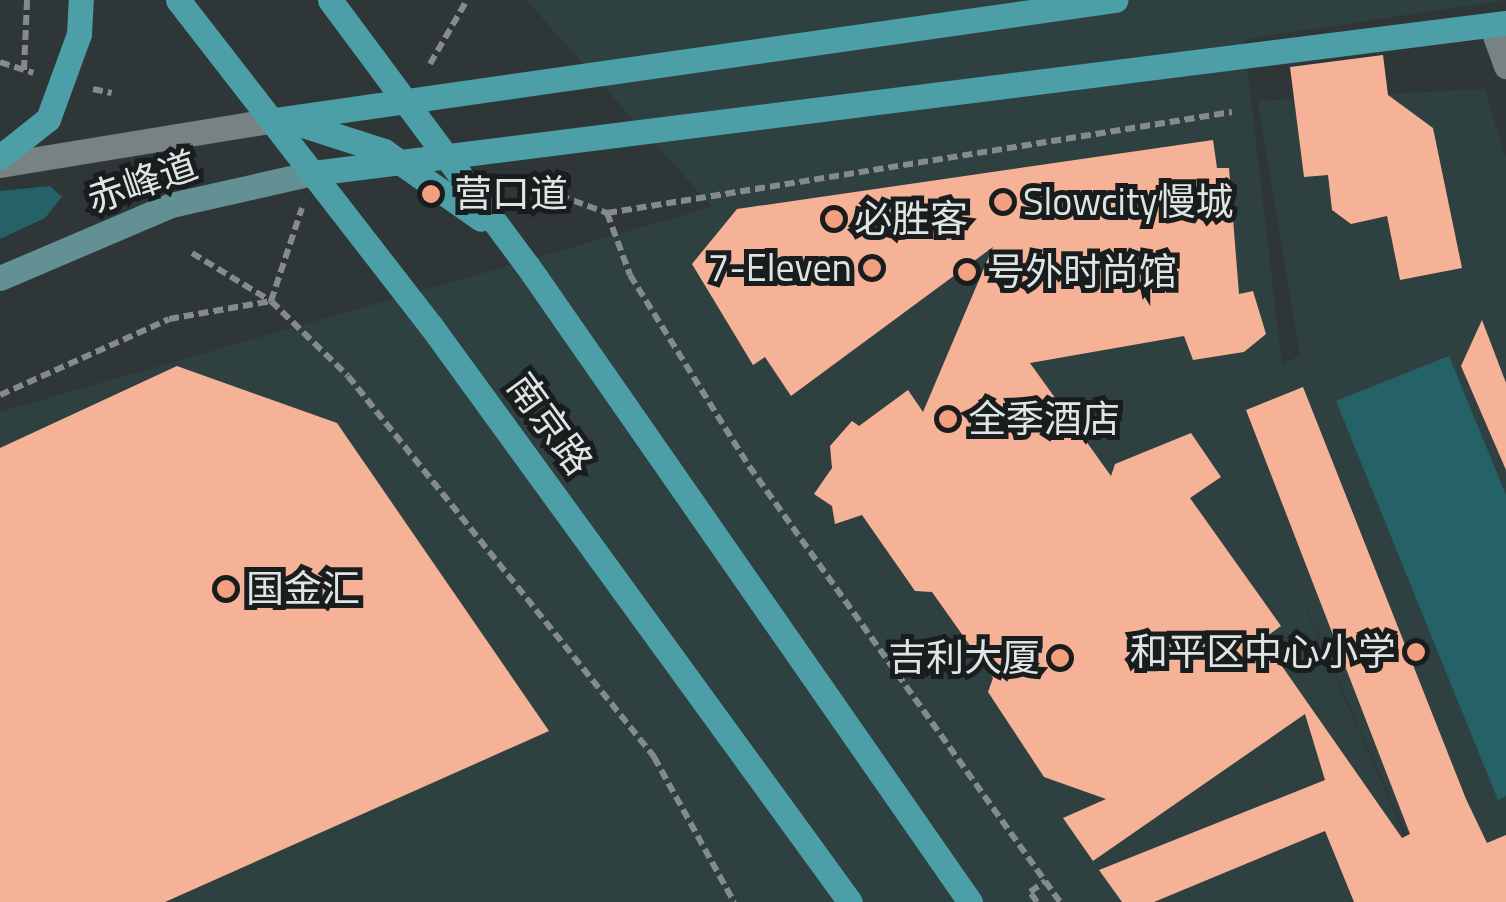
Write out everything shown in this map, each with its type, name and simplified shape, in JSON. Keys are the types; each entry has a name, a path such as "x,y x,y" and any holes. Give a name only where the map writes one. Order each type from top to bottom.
{"main road":[{"path":"0,158 48,119 79,34 81,0"},
{"name":"南京路","path":"178,0 274,120 850,902"},
{"name":"南京路","path":"330,0 527,264 970,902"},
{"path":"274,120 1115,0"},
{"path":"313,173 1501,20"},
{"path":"274,120 345,134 402,161 527,264"},
{"name":"赤峰道","path":"0,278 171,205 313,173"}],"street":[{"path":"1501,20 1506,66"},
{"path":"0,165 274,120"}],"path":[{"path":"24,70 27,0"},
{"path":"408,103 467,0"},
{"path":"500,174 606,213 1232,112"},
{"path":"270,301 313,173"},
{"path":"606,213 630,275 749,466 1060,902"},
{"path":"192,253 270,301 348,376 654,757 734,902"},
{"path":"0,395 169,319 270,301"},
{"path":"1037,902 1030,892 1045,881"}],"shaded area":[{"path":"526,0 1506,0 1244,39 1282,365 1300,355 1258,101 1484,89 1506,157 1506,902 1436,902 1215,401 1434,902 0,902 0,412 712,207"},
{"path":"50,186 62,197 45,218 0,239 0,191"},
{"path":"1449,356 1506,495 1506,796 1498,800 1336,401"}],"building":[{"path":"1383,55 1388,95 1433,128 1462,268 1400,280 1387,216 1351,224 1332,210 1328,175 1304,177 1290,67"},
{"path":"1213,140 1217,168 1229,168 1239,294 1253,291 1266,334 1244,352 1193,360 1184,336 1030,363 1111,476 1115,464 1191,433 1221,477 1190,498 1281,626 1263,639 1402,838 1410,834 1246,410 1303,387 1466,799 1487,843 1506,835 1506,902 1354,902 1325,831 1154,902 1122,902 1099,870 1325,780 1305,714 1093,861 1063,818 1106,799 1044,777 988,692 993,678 932,592 915,591 862,515 835,524 832,506 814,494 832,468 830,446 852,421 859,426 908,390 923,412 993,247 791,396 765,357 753,365 692,264 737,209"},
{"path":"1482,320 1506,383 1506,470 1461,366"},
{"name":"国金汇","path":"177,366 337,423 549,731 165,902 0,902 0,448"}],"place":[{"name":"营口道","path":"431,194"},
{"name":"Slowcity慢城","path":"1003,202"},
{"name":"必胜客","path":"834,219"},
{"name":"7-Eleven","path":"872,268"},
{"name":"号外时尚馆","path":"967,272"},
{"name":"全季酒店","path":"948,419"},
{"name":"国金汇","path":"226,589"},
{"name":"和平区中心小学","path":"1416,652"},
{"name":"吉利大厦","path":"1060,658"}]}
